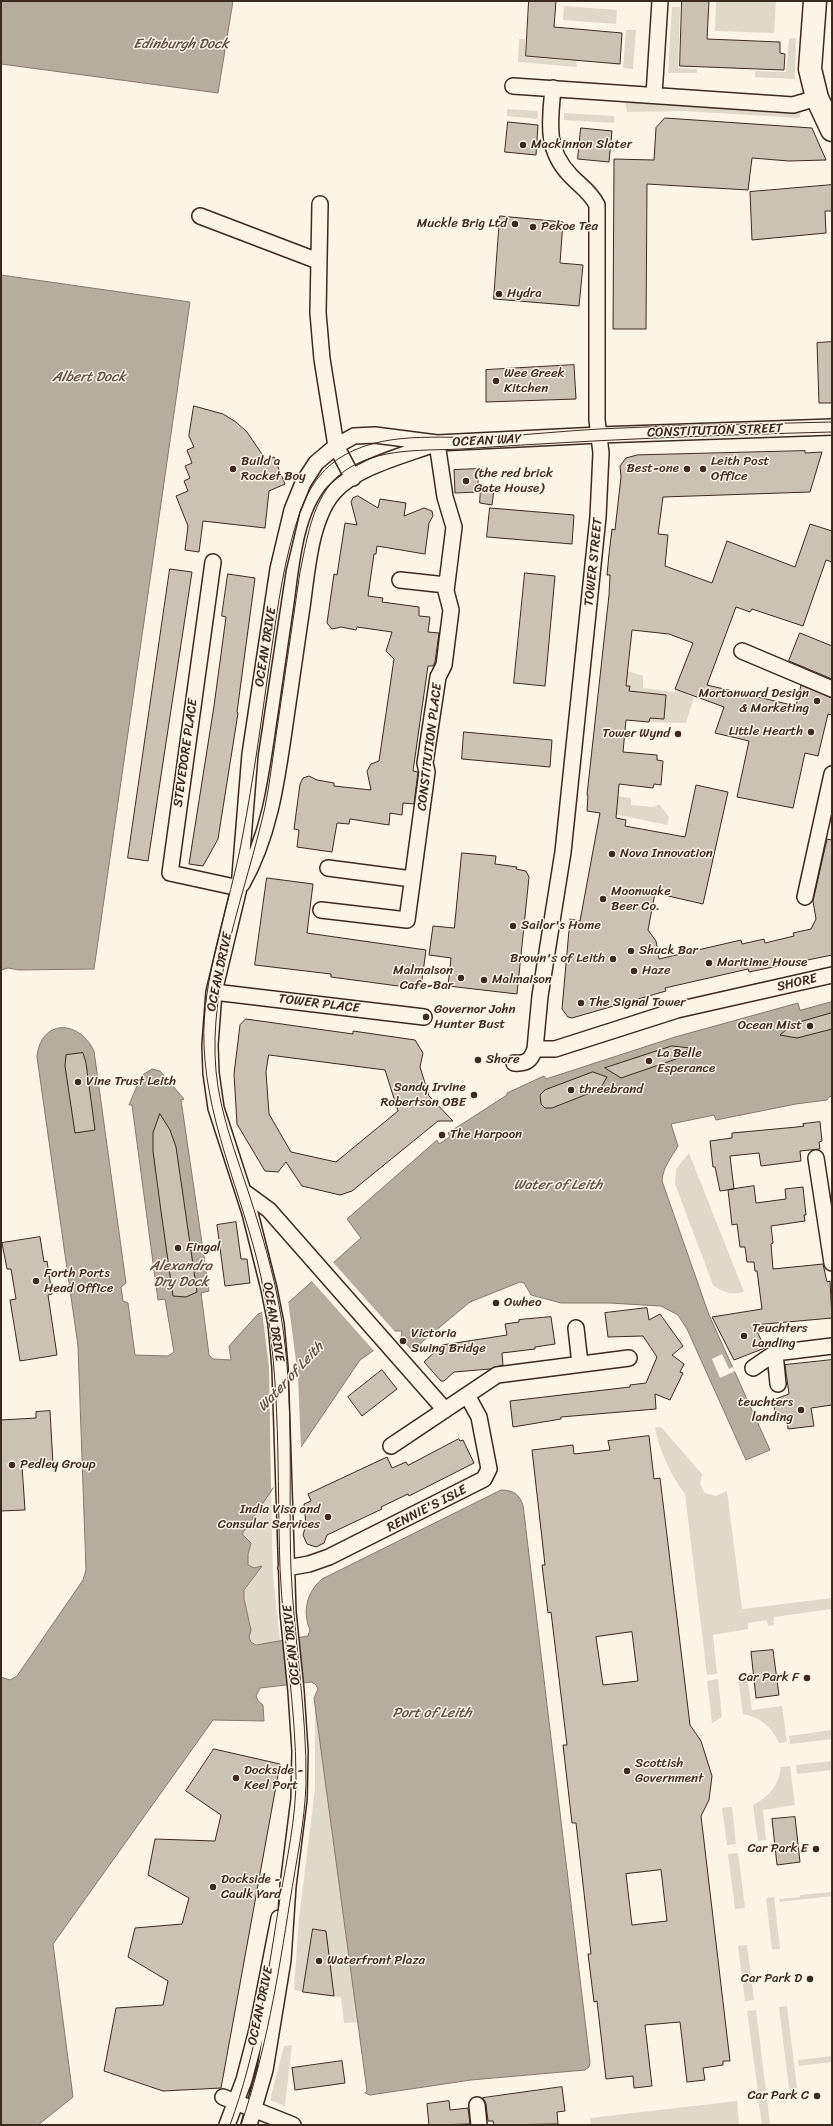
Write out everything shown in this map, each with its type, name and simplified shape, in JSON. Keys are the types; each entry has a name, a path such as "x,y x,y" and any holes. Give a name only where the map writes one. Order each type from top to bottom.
{"main road":[{"path":"815,1 810,69 814,89 832,130"}],"street":[{"path":"654,95 660,1"},
{"path":"513,86 793,105 814,89"},
{"name":"TOWER STREET","path":"536,1049 540,996 563,852 579,711 600,493 601,453 597,420 597,205 591,193 560,165 553,150 550,122 553,88"},
{"path":"320,204 318,313 322,359 336,446 353,478"},
{"path":"200,216 318,261"},
{"name":"CONSTITUTION STREET","path":"599,435 832,427"},
{"name":"OCEAN WAY","path":"375,435 438,444 599,435"},
{"name":"OCEAN DRIVE","path":"249,2125 265,2070 283,1960 288,1886 300,1785 300,1751 286,1568 280,1368 270,1289 243,1191 216,1108 211,1074 210,1045 214,992 239,888 250,754 281,548 292,510 303,483 316,463 336,446 354,436 375,435"},
{"name":"OCEAN DRIVE","path":"239,888 250,870 269,820 280,759 313,541 323,507 335,491 353,478 384,462 438,444"},
{"name":"CONSTITUTION PLACE","path":"321,910 407,920 427,772 425,763 438,677 444,666 451,610 446,585 454,527 445,497 438,444"},
{"name":"STEVEDORE PLACE","path":"213,562 170,873 239,888"},
{"path":"400,580 446,585"},
{"path":"742,650 832,689"},
{"path":"805,897 832,774"},
{"path":"328,868 412,879"},
{"name":"SHORE","path":"536,1049 555,1049 676,1010 832,975"},
{"name":"TOWER PLACE","path":"214,992 424,1017"},
{"path":"514,1063 528,1062 532,1058 536,1049"},
{"path":"816,1158 832,1263"},
{"path":"243,1191 259,1202 278,1221 445,1410"},
{"path":"576,1328 580,1364"},
{"path":"753,1368 775,1353 832,1346"},
{"path":"775,1353 778,1384"},
{"path":"391,1446 497,1375 629,1358"},
{"name":"RENNIE'S ISLE","path":"286,1568 309,1564 329,1557 484,1479 489,1469 479,1417 467,1395"},
{"name":"OCEAN DRIVE","path":"228,2125 230,2100 257,2030 275,1934 288,1886"},
{"path":"230,2100 293,2125"},
{"path":"477,2105 479,2125"}],"shaded area":[{"path":"716,1 776,1 774,33 715,31"},
{"path":"564,6 617,10 616,24 563,20"},
{"path":"672,7 680,7 678,68 697,69 697,73 668,73"},
{"path":"626,30 636,30 633,69 623,68"},
{"path":"796,38 795,79 755,77 755,71 786,72 789,39"},
{"path":"519,39 525,39 525,57 576,61 577,67 518,62"},
{"path":"625,102 801,113 799,118 685,111 627,112"},
{"path":"507,109 538,111 538,119 507,116"},
{"path":"564,113 614,116 614,123 564,120"},
{"path":"627,671 643,676 643,688 674,692 678,690 694,697 686,723 649,722 650,718 664,719 666,696 629,692 630,686 623,686"},
{"path":"618,796 631,798 631,805 653,807 659,804 669,817 667,825 614,814"},
{"path":"689,1153 744,1292 728,1293 713,1285 675,1184 676,1169"},
{"path":"661,1427 702,1474 700,1484 705,1493 716,1496 727,1491 742,1609 832,1598 832,1609 774,1617 774,1625 768,1626 767,1620 748,1623 748,1629 713,1635 717,1674 707,1675 685,1494 670,1471 663,1454 655,1428"},
{"path":"271,1489 273,1576 280,1641 258,1645 251,1641 249,1637 244,1590 261,1566 254,1568 248,1565 248,1554 251,1543 242,1534"},
{"path":"747,1676 752,1710 782,1706 787,1742 779,1743 773,1732 765,1724 749,1715 743,1714 738,1678"},
{"path":"718,1679 722,1717 712,1723 707,1681"},
{"path":"315,1704 358,2022 344,2023 341,1997 334,1996 325,1931 313,1929 303,1992 294,1990 299,1918 315,1789"},
{"path":"832,1730 832,1739 790,1744 789,1736"},
{"path":"832,1761 832,1770 797,1774 796,1765"},
{"path":"790,1766 795,1805 763,1810 766,1840 758,1841 753,1805 759,1802 772,1790 778,1779 781,1767"},
{"path":"732,1807 736,1844 727,1845 722,1808"},
{"path":"738,1853 745,1908 735,1909 728,1854"},
{"path":"832,1892 832,1896 780,1902 779,1899 800,1897 800,1895"},
{"path":"774,1897 780,1949 772,1949 766,1898"},
{"path":"747,1945 754,2000 745,2001 738,1946"},
{"path":"787,2006 797,2088 789,2089 779,2007"},
{"path":"756,2010 766,2091 758,2092 747,2011"},
{"path":"292,2045 285,2106 270,2100 284,2046"},
{"path":"832,2056 832,2062 799,2066 798,2060"},
{"path":"767,2098 770,2125 762,2125 758,2099"},
{"path":"737,2101 739,2125 591,2125 590,2118"}],"water":[{"name":"Edinburgh Dock","path":"1,1 233,1 218,93 1,64"},
{"name":"Albert Dock","path":"1,275 190,302 94,969 19,970 8,968 1,970"},
{"name":"Port of Leith","path":"832,1002 832,1096 827,1100 796,1104 716,1120 714,1115 671,1124 678,1146 664,1171 662,1181 709,1315 770,1450 746,1460 687,1329 678,1315 661,1306 609,1303 561,1303 531,1295 524,1283 520,1282 470,1302 423,1341 414,1352 401,1338 402,1331 395,1331 380,1346 360,1360 242,1534 251,1543 248,1554 248,1565 254,1568 262,1566 244,1590 244,1599 251,1630 249,1637 251,1642 256,1645 308,1636 310,1630 306,1616 307,1602 313,1590 322,1579 501,1490 515,1493 520,1498 523,1505 590,2062 589,2067 585,2070 471,2080 370,2095 365,2093 367,2091 314,1698 318,1689 312,1682 260,1688 256,1696 258,1701 263,1705 264,1721 213,1720 53,1944 73,2097 38,2125 1,2125 1,1677 10,1680 17,1676 83,1580 86,1570 78,1346 37,1057 40,1045 45,1036 52,1030 61,1028 70,1029 79,1033 87,1040 94,1051 126,1283 121,1287 123,1301 128,1303 135,1355 168,1356 174,1352 165,1299 158,1300 132,1105 129,1105 141,1076 152,1069 160,1071 184,1099 181,1100 209,1291 201,1293 209,1355 213,1359 231,1360 229,1346 258,1314 289,1302 361,1238 347,1219 437,1140 439,1144 450,1137 448,1133 507,1095 507,1093 544,1076 546,1079 675,1037 798,1003 800,1010"}],"pier":[{"path":"332,1261 396,1333 388,1343 375,1352 311,1280"},
{"path":"288,1300 298,1376 301,1449 276,1486 271,1489 269,1367 262,1311"},
{"path":"722,1354 729,1369 733,1367 735,1371 720,1378 712,1359"}],"building":[{"path":"529,1 556,1 554,27 622,33 620,64 526,56"},
{"path":"682,1 709,1 707,39 780,42 780,53 785,54 784,70 680,66"},
{"path":"665,118 812,128 826,160 789,161 752,158 748,190 647,184 646,329 613,329 614,159 654,160 656,128"},
{"path":"508,122 538,125 536,155 505,152"},
{"path":"581,128 612,131 609,162 578,159"},
{"path":"832,185 832,211 825,211 826,233 752,240 750,192"},
{"path":"500,216 563,222 560,263 583,265 579,306 494,299"},
{"path":"832,342 832,403 819,403 817,343"},
{"path":"574,365 576,399 486,402 486,370"},
{"name":"Build a Rocket Boy","path":"194,406 223,414 236,422 247,432 266,460 274,457 285,484 269,491 265,528 203,521 199,552 185,550 188,526 176,496 188,491 184,481 190,478 185,466 192,463 187,450 194,447 189,436"},
{"path":"805,451 805,453 822,452 810,492 663,497 658,534 668,535 665,566 712,583 727,541 795,567 810,524 832,531 832,562 826,560 803,626 752,609 750,612 736,607 707,685 796,706 801,685 832,698 832,715 828,714 818,756 805,753 793,808 737,797 749,741 715,733 724,707 675,689 693,643 669,634 632,630 626,686 630,686 629,691 666,695 664,719 650,718 649,722 626,720 623,752 657,755 657,760 663,761 661,785 654,784 653,788 619,784 616,818 626,820 625,826 685,837 696,785 728,792 703,904 655,893 648,930 656,941 659,959 741,940 742,944 764,939 765,943 794,936 793,933 811,929 816,919 813,901 827,839 832,840 832,955 749,972 748,969 665,988 666,991 572,1018 568,1017 562,1009 570,919 580,921 600,813 587,811 587,795 609,595 610,575 607,575 609,554 612,529 615,530 621,477 620,466 626,458 637,455"},
{"name":"(the red brick Gate House)","path":"478,469 478,492 455,493 454,470"},
{"path":"481,487 494,489 492,505 480,503"},
{"path":"358,496 378,508 380,499 406,503 404,516 424,508 432,511 433,516 429,523 425,554 377,546 376,554 374,554 368,596 383,598 382,602 419,607 419,616 430,617 428,632 439,633 435,662 433,666 428,666 413,771 418,772 414,804 403,803 402,815 390,813 389,825 350,819 349,824 337,823 332,852 297,847 299,830 294,829 300,784 303,778 309,776 317,780 334,783 334,786 371,790 367,771 371,764 379,761 394,659 386,651 392,632 357,627 356,630 341,627 332,629 327,623 334,574 337,575 345,523 357,525 351,502 353,498"},
{"path":"490,508 574,515 572,544 487,537"},
{"path":"170,569 192,572 148,861 128,858"},
{"path":"525,573 555,576 545,686 514,683"},
{"path":"228,574 255,578 238,713 218,839 203,866 189,864 214,706 226,617 222,616"},
{"path":"800,633 832,646 832,679 789,661"},
{"path":"464,732 552,740 550,767 462,759"},
{"path":"462,853 496,856 495,864 517,867 516,869 526,871 529,877 517,994 448,986 451,958 429,955 433,926 454,928"},
{"path":"267,878 313,884 307,933 426,950 421,987 406,985 406,987 331,977 331,974 255,965"},
{"name":"Ocean Mist","path":"832,1013 832,1029 797,1038 780,1035 793,1024"},
{"path":"246,1019 353,1034 353,1031 415,1040 423,1053 420,1067 429,1096 453,1121 438,1121 352,1191 340,1195 302,1186 286,1162 278,1172 265,1171 237,1124 234,1074 240,1025","holes":["269,1055 385,1070 398,1111 336,1162 291,1152 269,1114 266,1072"]},
{"name":"La Belle Esperance","path":"672,1046 690,1048 676,1059 621,1078 605,1068"},
{"name":"Vine Trust Leith","path":"83,1053 86,1063 95,1130 75,1133 65,1066 66,1055"},
{"name":"threebrand","path":"593,1072 607,1077 600,1089 552,1108 545,1108 541,1104 540,1095 545,1090"},
{"name":"Fingal","path":"160,1114 170,1130 176,1147 197,1292 186,1297 173,1296 153,1151 153,1133"},
{"path":"820,1122 822,1141 819,1142 820,1149 800,1151 801,1161 761,1166 759,1153 730,1156 734,1189 720,1191 715,1167 713,1167 710,1141 732,1138 732,1133 797,1127 804,1126 803,1124"},
{"path":"754,1186 756,1203 786,1199 785,1189 803,1187 806,1215 804,1215 805,1221 771,1226 773,1243 771,1244 773,1269 823,1264 827,1282 830,1281 832,1318 754,1325 765,1348 734,1360 712,1317 762,1309 757,1271 755,1271 754,1262 747,1262 745,1247 740,1247 737,1224 732,1225 728,1190"},
{"path":"236,1222 241,1259 247,1259 250,1283 225,1286 217,1225"},
{"path":"40,1237 44,1262 47,1261 52,1294 48,1295 57,1355 20,1361 10,1300 16,1299 11,1269 7,1269 2,1243"},
{"path":"647,1308 649,1320 660,1314 683,1346 672,1355 684,1364 680,1372 683,1373 670,1400 655,1394 656,1409 561,1417 561,1419 513,1427 510,1401 630,1387 630,1385 646,1383 657,1357 643,1336 608,1337 605,1313"},
{"path":"551,1317 555,1344 535,1347 535,1349 502,1353 503,1365 490,1369 454,1372 444,1381 441,1381 424,1362 442,1345 507,1335 505,1324 519,1322 519,1320"},
{"path":"832,1360 832,1405 811,1408 814,1426 788,1429 787,1418 776,1419 773,1400 789,1394 785,1365"},
{"path":"382,1370 397,1389 362,1416 348,1397"},
{"path":"50,1411 53,1464 22,1466 25,1510 1,1511 1,1420 36,1418 36,1412"},
{"name":"Scottish Government","path":"649,1436 654,1479 660,1478 690,1725 701,1741 712,1776 709,1800 701,1816 730,2061 723,2061 723,2065 703,2068 705,2080 687,2082 680,2022 645,2025 652,2086 634,2088 633,2076 606,2079 597,2001 594,2002 588,1954 591,1954 576,1823 572,1823 563,1745 567,1745 551,1612 548,1613 542,1565 545,1565 532,1450 573,1445 574,1454 610,1450 608,1441","holes":["632,1632 638,1681 603,1685 596,1637","661,1870 667,1921 632,1925 626,1874"]},
{"path":"459,1439 460,1441 463,1440 474,1463 409,1496 408,1494 381,1507 382,1509 327,1535 324,1543 316,1547 307,1544 303,1535 306,1525 304,1504 311,1501 308,1494 387,1457 392,1468 406,1462 408,1465"},
{"path":"773,1650 779,1695 756,1698 751,1652"},
{"path":"214,1749 280,1764 221,2088 163,2091 104,2071 116,2008 163,2005 168,1981 128,1957 135,1928 182,1924 189,1898 148,1875 155,1839 215,1841 221,1815 186,1791"},
{"path":"795,1817 800,1862 777,1865 772,1819"},
{"name":"Waterfront Plaza","path":"313,1929 326,1931 334,1996 303,1992"},
{"path":"342,2061 345,2083 295,2090 292,2068"},
{"path":"562,2087 565,2111 557,2112 558,2124 494,2125 493,2121 488,2121 486,2104 483,2098"},
{"path":"449,2101 450,2110 468,2108 470,2124 429,2125 427,2104"}],"tram line":[{"path":"230,2125 248,2069 261,2013 293,1823 296,1778 294,1725 280,1568 276,1395 269,1326 264,1292 257,1261 249,1230 220,1138 213,1108 207,1077 204,1045 204,1020 207,994 217,942 237,864 246,816 282,582 294,529 300,512 315,482 331,464 355,450 392,440 430,437 489,437 628,428 832,422"},
{"path":"241,2125 258,2069 281,1958 304,1812 306,1756 291,1570 290,1411 285,1347 278,1300 267,1254 229,1134 221,1103 216,1071 215,1038 223,971 230,938 265,807 300,572 314,514 327,488 337,477 349,468 364,461 395,453 610,440 832,432"}],"place":[{"name":"Mackinnon Slater","path":"523,145"},
{"name":"Muckle Brig Ltd","path":"515,224"},
{"name":"Pekoe Tea","path":"533,227"},
{"name":"Hydra","path":"499,294"},
{"name":"Wee Greek Kitchen","path":"496,381"},
{"name":"Build a Rocket Boy","path":"233,469"},
{"name":"Best-one","path":"687,469"},
{"name":"Leith Post Office","path":"703,469"},
{"name":"(the red brick Gate House)","path":"466,481"},
{"name":"Mortonward Design & Marketing","path":"817,701"},
{"name":"Little Hearth","path":"811,732"},
{"name":"Tower Wynd","path":"678,734"},
{"name":"Nova Innovation","path":"612,854"},
{"name":"Moonwake Beer Co.","path":"603,899"},
{"name":"Sailor's Home","path":"513,926"},
{"name":"Shuck Bar","path":"631,951"},
{"name":"Brown's of Leith","path":"613,959"},
{"name":"Maritime House","path":"709,963"},
{"name":"Haze","path":"634,971"},
{"name":"Malmaison Cafe-Bar","path":"461,978"},
{"name":"Malmaison","path":"484,980"},
{"name":"The Signal Tower","path":"581,1003"},
{"name":"Governor John Hunter Bust","path":"426,1017"},
{"name":"Ocean Mist","path":"810,1026"},
{"name":"Shore","path":"478,1060"},
{"name":"La Belle Esperance","path":"649,1061"},
{"name":"Vine Trust Leith","path":"78,1082"},
{"name":"threebrand","path":"571,1090"},
{"name":"Sandy Irvine Robertson OBE","path":"474,1095"},
{"name":"The Harpoon","path":"442,1135"},
{"name":"Fingal","path":"178,1248"},
{"name":"Forth Ports Head Office","path":"36,1281"},
{"name":"Owheo","path":"496,1303"},
{"name":"Teuchters Landing","path":"744,1336"},
{"name":"Victoria Swing Bridge","path":"403,1341"},
{"name":"teuchters landing","path":"801,1410"},
{"name":"Pedley Group","path":"12,1465"},
{"name":"India Visa and Consular Services","path":"328,1517"},
{"name":"Car Park F","path":"807,1678"},
{"name":"Scottish Government","path":"627,1771"},
{"name":"Dockside - Keel Port","path":"236,1778"},
{"name":"Car Park E","path":"816,1849"},
{"name":"Dockside - Caulk Yard","path":"213,1887"},
{"name":"Waterfront Plaza","path":"319,1961"},
{"name":"Car Park D","path":"810,1979"},
{"name":"Car Park C","path":"817,2096"}],"water label":[{"name":"Water of Leith","path":"558,1185"},
{"name":"Alexandra Dry Dock","path":"181,1274"},
{"name":"Water of Leith","path":"291,1377"}]}
